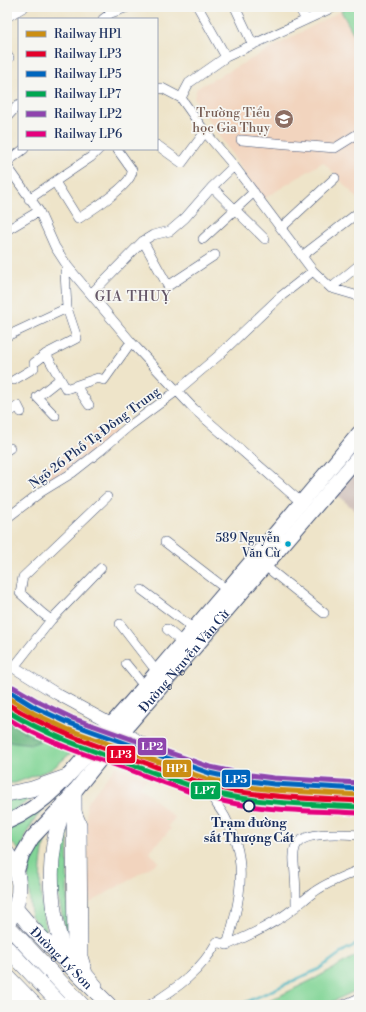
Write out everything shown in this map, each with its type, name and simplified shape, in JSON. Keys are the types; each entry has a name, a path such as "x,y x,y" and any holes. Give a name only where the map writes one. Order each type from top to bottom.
{"highway":[{"path":"7,794 32,789 66,777"},
{"path":"71,799 54,844 51,873 54,918 71,967"},
{"path":"71,799 71,967"},
{"path":"7,853 16,871 19,884 19,896 16,909 7,924 82,1005"},
{"name":"Đường Lý Sơn","path":"16,909 33,930 109,1005"},
{"path":"7,948 62,1005"},
{"path":"7,976 34,1005"},
{"path":"7,995 34,1005"}],"main road":[{"name":"Đường Nguyễn Văn Cừ","path":"16,871 22,855 32,838 71,799 144,686 194,629 226,589 302,503 359,433"},
{"name":"Đường Nguyễn Văn Cừ","path":"7,822 28,810 51,793 118,727 264,565 359,456"}],"street":[{"path":"7,17 24,7"},
{"path":"109,10 128,7"},
{"path":"198,7 226,57"},
{"path":"235,7 253,45"},
{"path":"299,7 306,20"},
{"path":"180,98 189,83 226,57 334,7"},
{"path":"7,55 9,58 7,59"},
{"path":"158,89 162,88 180,98 205,132 254,192 313,271 332,288 355,295 359,298"},
{"path":"7,117 18,105"},
{"path":"158,146 182,163 205,132"},
{"path":"241,140 335,148 359,133"},
{"path":"7,162 23,150"},
{"path":"29,199 91,157 98,150"},
{"path":"55,182 78,219 111,196 129,180 133,174 132,170 118,150"},
{"path":"7,166 39,211 55,247 68,267 131,342 178,390 194,409 302,503"},
{"path":"91,294 143,241 153,235 170,231 185,218 212,187 234,166"},
{"path":"281,228 335,178"},
{"path":"212,187 264,239"},
{"path":"203,239 254,192"},
{"path":"7,230 39,211"},
{"path":"302,256 359,212"},
{"path":"143,241 168,286 215,255"},
{"path":"332,288 359,265"},
{"path":"14,380 34,368 34,363 46,354 77,338 67,308 64,272 68,267"},
{"name":"Ngõ 26 Phố Tạ Đông Trung","path":"8,514 72,473 128,427 178,390 218,356 280,297 313,271"},
{"path":"7,336 67,308"},
{"path":"46,354 66,389 98,378 104,380 131,342"},
{"path":"55,416 37,397 60,379"},
{"path":"76,386 89,405"},
{"path":"7,414 18,406 20,412"},
{"path":"51,620 20,593 23,577 107,497"},
{"path":"165,542 226,589"},
{"path":"264,565 324,612"},
{"path":"101,568 51,620 26,654 10,665 57,694 136,738 210,771 272,784 359,787"},
{"path":"142,590 194,629"},
{"path":"120,624 157,672"},
{"path":"167,630 182,642"},
{"path":"126,664 144,686"},
{"path":"210,771 206,779 208,791 230,826 238,850 240,867 239,894 227,945"},
{"path":"71,799 82,824 83,956 88,973 118,1005"},
{"path":"296,907 293,856 297,843 302,839 316,835 359,835"},
{"path":"150,1005 171,992 187,979 204,963 217,942 227,945 243,938 277,920 296,907 314,891 334,880 359,870"},
{"path":"343,1005 359,998"}],"shaded area":[{"name":"Trường Tiểu học Gia Thụy","path":"341,11 359,44 359,200 323,162 262,200 194,98 197,88"},
{"path":"109,421 117,433 47,485 39,471"},
{"path":"359,471 359,514 336,494"},
{"path":"116,766 147,778 140,787 175,818 168,826 171,829 149,852 159,862 90,903 86,804"}],"green space":[{"path":"348,7 359,7 359,44 341,11"},
{"path":"359,446 359,449 307,511 50,800 28,831 21,852 7,838 7,828 32,814 267,554"},
{"path":"7,701 29,715 70,733 65,749 72,752 52,769 15,783 7,783"},
{"path":"7,722 40,741 32,744 7,741"},
{"path":"36,792 30,799 7,813 7,801"},
{"path":"68,817 67,918 70,953 53,871"},
{"path":"50,823 43,852 40,880 42,908 48,937 31,916 28,877 34,844"},
{"path":"359,954 359,989 325,1005 261,1005 316,978"}],"waterway":[{"path":"240,1005 319,969 345,950 359,943"}],"rail line":[{"name":"LP2","path":"13,687 72,718 210,767 243,774 274,778 359,783"},
{"name":"LP5","path":"10,692 36,708 69,723 209,773 242,780 274,784 359,789"},
{"name":"HP1","path":"7,697 33,713 67,729 207,779 241,786 273,790 359,795"},
{"name":"LP3","path":"7,704 23,714 73,737 216,787 270,796 359,801"},
{"name":"LP7","path":"7,711 38,728 71,742 176,781 214,793 269,802 358,807"},
{"name":"LP6","path":"7,718 21,727 51,741 169,785 210,798 237,804 267,808 358,813"}],"place":[{"name":"Trường Tiểu học Gia Thụy","path":"284,119"},
{"name":"589 Nguyễn Văn Cừ","path":"288,544"},
{"name":"Trạm đường sắt Thượng Cát","path":"249,806"}],"district":[{"name":"GIA THUỴ","path":"133,296"}]}
